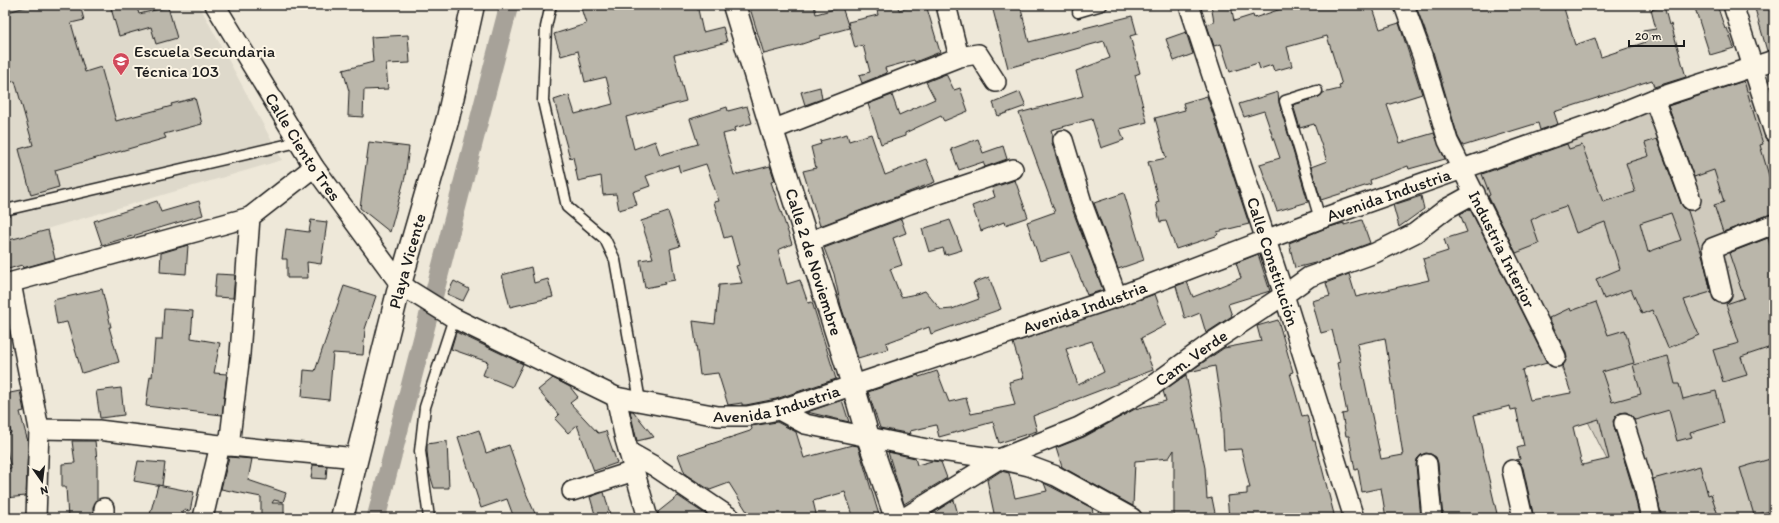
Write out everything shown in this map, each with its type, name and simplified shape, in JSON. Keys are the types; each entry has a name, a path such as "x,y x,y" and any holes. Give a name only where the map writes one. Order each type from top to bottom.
{"street":[{"name":"Calle Ciento Tres","path":"215,5 314,167 405,287"},
{"name":"Playa Vicente","path":"342,518 357,458 405,287 448,118 474,5"},
{"name":"Calle 2 de Noviembre","path":"734,5 868,437 896,518"},
{"path":"946,5 958,58"},
{"name":"Calle Constitución","path":"1189,5 1284,295 1354,518"},
{"name":"Industria Interior","path":"1404,5 1422,55 1448,141 1464,170 1556,357"},
{"path":"1733,5 1774,132"},
{"path":"772,130 958,58 978,54 996,82"},
{"name":"Avenida Industria","path":"405,287 450,315 616,397 718,416 747,416 779,410 1117,297 1320,219 1464,170 1605,119 1654,99 1774,60"},
{"path":"1654,99 1691,200"},
{"path":"1063,140 1082,203 1117,297"},
{"path":"36,518 39,429 8,283 250,217 314,167"},
{"path":"808,242 909,204 1013,169"},
{"name":"Cam. Verde","path":"904,518 1000,459 1079,427 1116,408 1152,386 1208,345 1309,277 1375,253 1415,233 1446,209 1475,193"},
{"path":"203,518 225,445 240,354 250,217"},
{"path":"1722,293 1712,248 1774,224"},
{"path":"616,397 634,471 648,518"},
{"path":"779,410 805,424 927,449 1000,459 1029,466 1056,476 1132,518"},
{"path":"1624,423 1644,486 1651,518"},
{"path":"39,429 98,430 225,445 357,458"},
{"path":"629,452 654,466 731,518"},
{"path":"1427,464 1432,518"},
{"path":"1512,470 1523,518"},
{"path":"572,491 634,471"}],"lane":[{"path":"551,5 546,27 543,101 567,207 605,239 615,260 640,401"},
{"path":"1078,12 1102,5"},
{"path":"1317,91 1285,101 1320,219"},
{"path":"5,210 298,142"},
{"path":"429,518 420,451 425,407 450,315"}],"shaded area":[{"name":"Escuela Secundaria Técnica 103","path":"5,5 199,5 282,160 5,241"},
{"path":"1774,61 1774,518 1636,518 1463,170"}],"building":[{"path":"32,5 80,5 84,20 71,23 85,72 101,67 116,121 172,106 171,104 195,98 202,124 164,134 166,138 55,170 59,187 31,195 19,149 33,145 15,81 5,84 5,13"},
{"path":"110,5 136,5 139,14 168,7 177,38 156,44 151,27 119,36"},
{"path":"594,5 613,5 614,11 636,5 697,5 703,32 723,27 727,42 674,55 686,101 626,117 634,149 655,141 660,155 698,144 690,119 727,107 728,111 747,106 752,123 734,128 735,131 723,134 734,175 770,166 775,181 771,182 792,244 778,250 787,284 800,280 808,303 812,302 836,379 776,399 746,405 742,405 742,403 728,405 718,373 700,375 693,321 715,324 719,285 742,283 736,266 739,265 731,236 724,238 714,202 719,201 706,164 680,172 678,165 646,176 650,186 633,192 637,205 619,210 616,194 603,195 601,176 578,181 573,157 570,158 554,100 569,95 575,114 613,104 606,77 585,82 578,51 561,56 554,34 586,24 581,8"},
{"path":"749,5 814,5 816,14 842,7 849,28 820,36 820,38 799,45 764,54"},
{"path":"876,5 897,5 899,10 917,5 926,5 940,52 915,62 914,60 885,68 887,73 862,83 859,75 870,72 863,45 855,48 848,22 878,15"},
{"path":"1013,5 1020,5 1029,42 1132,16 1137,34 1130,36 1140,73 1135,75 1147,122 1120,129 1124,140 1101,148 1092,119 1051,130 1053,136 1052,143 1071,206 1103,290 1087,295 1070,252 1040,261 1027,222 1055,212 1019,113 1083,96 1076,71 1110,58 1104,41 1008,68 993,10"},
{"path":"1211,5 1231,5 1234,21 1253,15 1254,18 1293,5 1372,5 1380,29 1399,23 1422,94 1387,105 1400,143 1434,133 1445,159 1409,169 1408,166 1370,180 1371,184 1321,200 1311,167 1327,161 1314,124 1300,128 1293,105 1319,97 1323,93 1340,89 1339,86 1342,85 1327,36 1287,47 1292,66 1274,71 1272,65 1260,69 1258,63 1230,72 1221,44 1214,46 1207,25 1214,22"},
{"path":"1563,5 1575,45 1595,38 1601,57 1646,42 1643,31 1656,29 1651,10 1664,6 1669,25 1671,24 1686,77 1654,87 1652,80 1554,112 1558,124 1540,130 1538,123 1463,146 1458,137 1433,52 1416,6"},
{"path":"1694,5 1717,5 1725,29 1727,28 1734,48 1710,55"},
{"path":"1754,5 1774,5 1774,49 1767,51"},
{"path":"1186,32 1193,54 1174,61 1166,39"},
{"path":"408,35 410,63 386,64 388,89 364,90 363,117 348,116 349,91 343,70 373,62 371,37"},
{"path":"946,74 954,90 960,88 968,111 944,121 941,116 905,133 905,136 881,144 868,104 892,95 899,115 935,99 926,82"},
{"path":"1744,81 1763,144 1760,145 1772,186 1774,185 1774,213 1723,232 1714,205 1724,202 1714,170 1694,177 1668,106"},
{"path":"820,87 822,99 805,105 801,92"},
{"path":"1020,92 1026,106 998,116 993,103"},
{"path":"1278,92 1279,103 1308,202 1277,211 1260,164 1280,158 1264,111 1244,117 1239,104"},
{"path":"1207,96 1249,224 1217,232 1218,234 1216,236 1176,249 1166,221 1160,222 1156,203 1159,202 1148,162 1166,158 1155,118 1185,110 1183,103"},
{"path":"847,134 849,141 871,134 885,175 926,159 935,182 820,226 803,171 816,168 811,147 821,144 820,141"},
{"path":"978,139 983,153 1003,146 1007,159 985,167 983,162 959,170 951,149"},
{"path":"1657,139 1681,204 1688,211 1703,258 1711,292 1684,300 1699,335 1668,348 1652,310 1642,314 1631,289 1604,299 1596,279 1620,269 1605,222 1576,233 1566,206 1542,214 1531,220 1539,244 1516,253 1488,196 1490,195 1482,174 1567,144 1569,149 1582,145 1603,202 1635,192 1626,163 1649,156 1645,143","holes":["1671,213 1681,240 1648,252 1640,223"]},
{"path":"369,142 409,147 405,177 390,232 360,208"},
{"path":"1015,180 1028,217 1005,225 1004,222 981,231 972,206 995,197 992,188"},
{"path":"1124,193 1144,260 1118,269 1094,203"},
{"path":"1421,196 1424,209 1399,227 1393,205"},
{"path":"157,201 161,212 199,201 203,215 102,245 94,221"},
{"path":"1470,209 1547,363 1522,370 1530,400 1571,393 1562,366 1567,358 1566,352 1549,318 1570,308 1571,311 1596,302 1608,335 1625,330 1634,363 1602,372 1612,402 1641,394 1633,365 1668,356 1675,384 1679,384 1683,399 1716,391 1724,423 1690,433 1692,437 1677,441 1669,410 1635,420 1626,412 1620,413 1613,421 1640,518 1534,518 1523,468 1516,460 1520,459 1517,448 1524,446 1516,409 1511,410 1510,406 1474,415 1498,518 1443,518 1438,463 1436,457 1426,453 1417,459 1416,465 1421,518 1386,518 1381,488 1362,492 1358,469 1355,470 1349,436 1346,436 1342,414 1347,413 1337,363 1340,362 1332,330 1321,333 1312,301 1330,296 1326,283 1349,274 1356,297 1429,280 1423,259 1448,251 1444,239 1467,232 1460,214","holes":["1385,338 1403,455 1381,459 1357,344","1599,419 1609,459 1582,465 1573,427"]},
{"path":"668,212 680,246 670,249 675,280 664,282 665,284 645,288 640,260 653,258 641,221"},
{"path":"901,219 906,233 893,238 902,265 890,269 901,297 925,291 941,310 952,309 979,299 973,283 989,277 1001,309 931,334 929,327 886,343 888,349 858,358 841,306 834,274 824,248"},
{"path":"311,220 327,222 321,264 307,262 308,278 287,278 287,259 282,259 286,229 309,232"},
{"path":"950,220 962,250 945,255 943,248 929,252 922,229"},
{"path":"1362,220 1370,243 1319,262 1295,268 1289,243 1326,228"},
{"path":"48,230 55,259 23,268 22,265 5,270 5,241"},
{"path":"1768,238 1774,258 1774,346 1741,357 1747,375 1723,382 1713,350 1739,343 1726,304 1744,298 1729,253"},
{"path":"188,245 186,274 160,272 161,253"},
{"path":"1258,254 1270,291 1228,304 1232,316 1206,333 1200,313 1185,319 1176,286 1187,282 1193,297 1241,278 1236,263"},
{"path":"531,267 534,283 548,279 553,297 510,307 502,275"},
{"path":"216,274 235,275 233,298 214,297"},
{"path":"454,281 469,289 463,301 447,294"},
{"path":"344,286 376,296 365,329 363,355 333,353 329,400 302,397 304,370 315,371"},
{"path":"102,289 111,327 109,327 119,362 82,373 67,322 57,324 53,300"},
{"path":"1155,294 1166,325 1141,338 1153,370 1033,416 1037,431 999,443 993,422 939,437 936,425 910,431 911,434 880,428 868,392 918,375 919,377 937,371 949,402 966,398 971,414 1015,405 1009,382 1024,378 1013,343","holes":["1092,341 1104,372 1078,385 1066,349"]},
{"path":"164,309 193,311 191,338 220,343 214,373 227,374 222,415 146,406 150,376 152,377 155,340 162,340"},
{"path":"1278,320 1293,372 1290,373 1302,416 1307,415 1335,518 1229,518 1227,496 1247,494 1247,488 1250,488 1241,449 1224,450 1222,413 1215,366 1189,372 1224,348 1261,341 1257,326"},
{"path":"456,332 523,364 512,387 483,375 488,362 451,349"},
{"path":"1186,375 1205,468 1207,499 1212,498 1216,518 1174,518 1174,450 1169,458 1135,461 1133,506 1062,467 1056,448 1084,437 1135,409 1166,401 1163,391"},
{"path":"553,378 570,387 578,397 570,403 598,433 606,431 617,463 594,471 577,425 568,433 555,419 559,415 538,390"},
{"path":"121,388 124,415 100,418 96,391"},
{"path":"20,391 24,411 20,412 28,442 26,496 5,498 5,469 11,468 5,444 5,435 11,433 5,409 5,394"},
{"path":"842,400 849,422 807,412"},
{"path":"630,411 633,411 654,437 637,441"},
{"path":"777,422 796,432 804,458 852,445 858,446 880,518 854,518 845,492 813,501 817,518 751,518 729,483 710,490 685,474 678,455 750,431 752,429 751,426"},
{"path":"479,430 486,453 509,445 526,493 537,518 514,518 507,499 481,508 458,437"},
{"path":"72,441 95,441 97,459 97,500 93,508 93,518 68,518 66,487 62,487 62,464 75,463"},
{"path":"447,441 449,488 434,488 429,471 427,444"},
{"path":"888,452 915,458 917,465 932,461 941,462 947,478 904,504"},
{"path":"229,457 252,459 248,480 286,493 283,502 274,500 272,503 284,503 284,518 261,518 261,497 221,489"},
{"path":"1770,459 1774,471 1774,510 1754,515 1740,468"},
{"path":"138,461 165,463 162,486 134,481"},
{"path":"313,465 327,466 326,479 311,478"},
{"path":"1700,466 1708,495 1711,494 1719,518 1662,518 1653,479"},
{"path":"1001,471 1009,473 1015,498 1047,491 1044,483 1092,508 1094,518 995,518 987,480"},
{"path":"158,485 194,492 190,511 184,510 182,518 149,518"},
{"path":"604,492 611,518 596,518 590,497"},
{"path":"678,496 711,518 659,518 658,512"},
{"path":"954,500 959,518 925,518"}],"waterway":[{"path":"376,518 509,5"}],"place":[{"name":"Escuela Secundaria Técnica 103","path":"121,76"}]}
